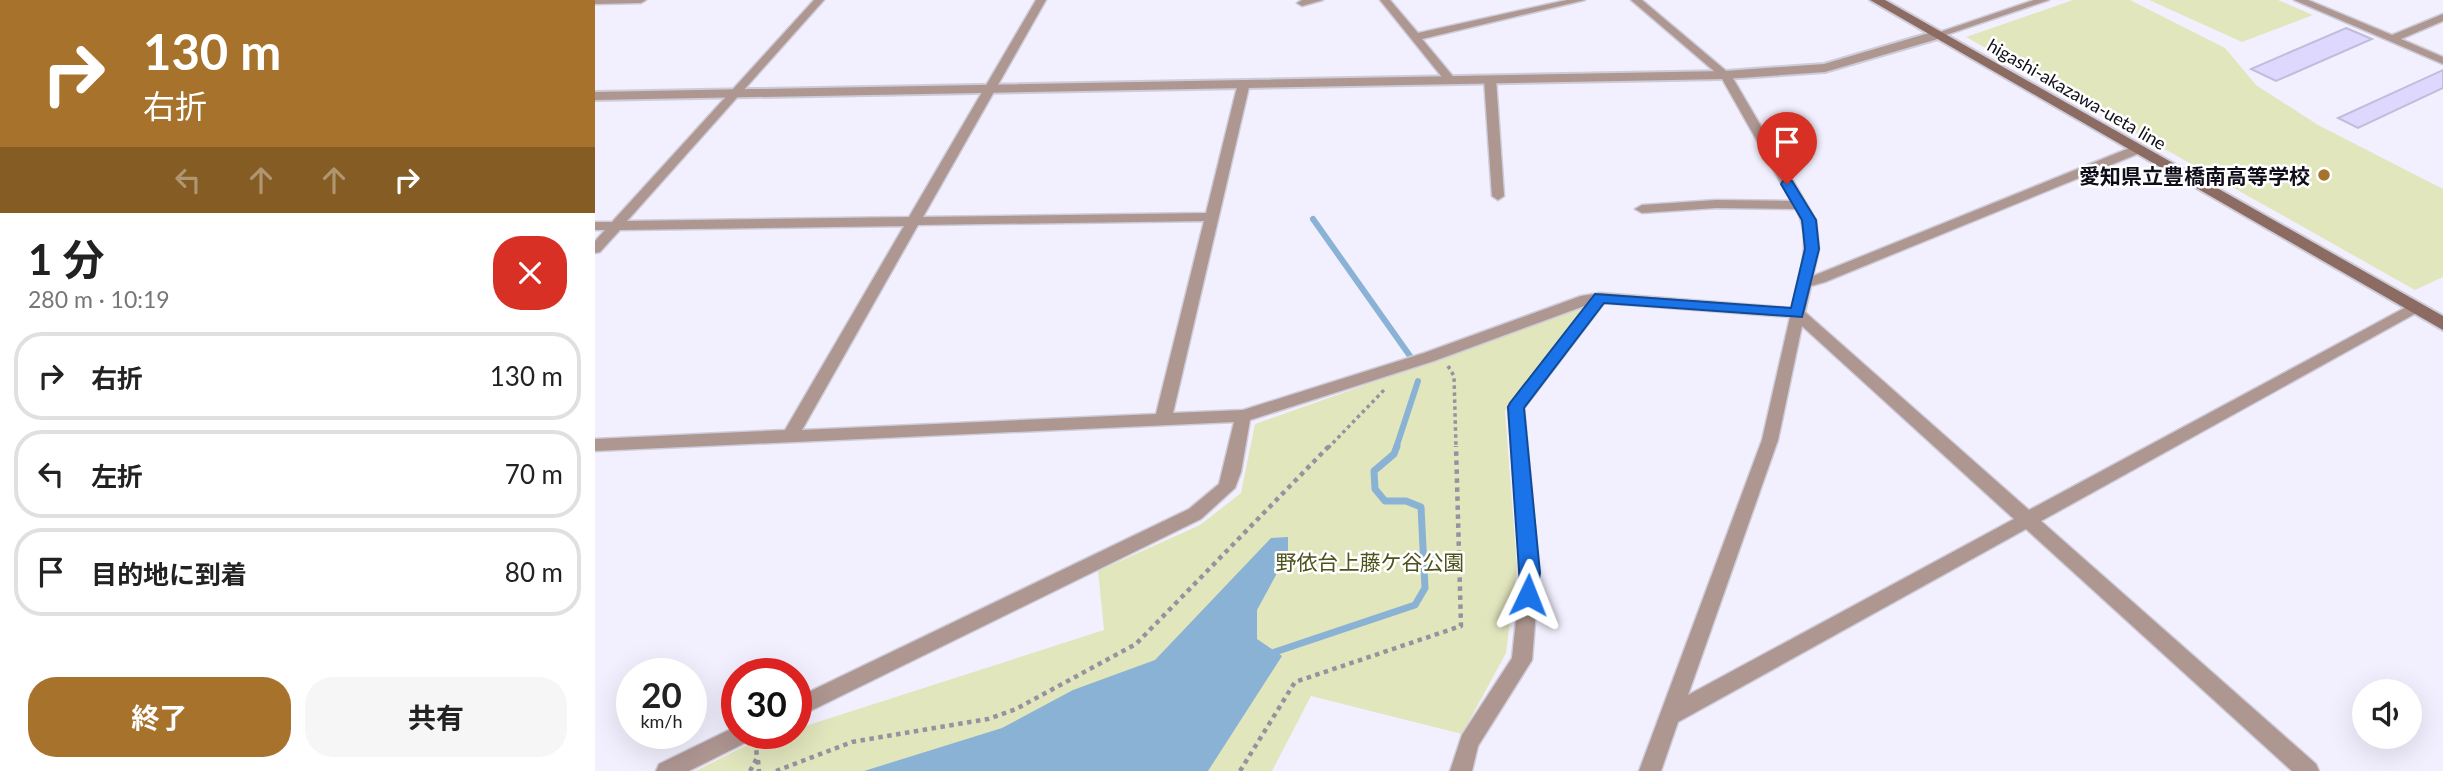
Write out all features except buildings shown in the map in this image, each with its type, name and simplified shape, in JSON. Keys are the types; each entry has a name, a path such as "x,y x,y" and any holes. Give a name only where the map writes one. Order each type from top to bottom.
{"main road":[{"name":"higashi-akazawa-ueta line","path":"1875,0 2443,324"}],"street":[{"path":"595,1 641,0"},
{"path":"595,249 819,0"},
{"path":"790,436 1041,0"},
{"path":"1303,3 1318,0"},
{"path":"1385,0 1450,80"},
{"path":"1416,37 1580,0"},
{"path":"1636,0 1725,75 1809,220 1812,249 1770,440 1650,771"},
{"path":"595,96 1725,75 1825,68 2044,0"},
{"path":"2299,0 2443,61"},
{"path":"2392,39 2443,17"},
{"path":"1490,79 1498,196"},
{"path":"1163,420 1209,216 1244,83"},
{"path":"1805,282 1820,279 2136,150"},
{"path":"1642,209 1716,204 1800,205"},
{"path":"595,226 1209,216"},
{"path":"595,445 1243,416 1429,357 1581,301 1600,298 1797,313 2308,771"},
{"path":"1461,771 1469,742 1522,660 1530,573 1516,407 1600,298"},
{"path":"1671,715 2415,308"},
{"path":"812,700 1195,514 1226,488 1232,472 1243,416"},
{"path":"667,771 722,749"}],"path":[{"path":"1240,771 1296,682 1461,626 1454,376 1450,366 1437,366"},
{"path":"776,771 852,743 997,716 1016,709 1136,644 1388,387"},
{"path":"754,749 759,771"},
{"path":"750,771 757,758"}],"green space":[{"name":"愛知県立豊橋南高等学校","path":"2073,0 2130,0 2225,48 2256,85 2318,125 2443,189 2443,277 2415,290 1966,37"},
{"path":"2149,0 2278,0 2313,15 2242,42"},
{"name":"野依台上藤ケ谷公園","path":"1588,306 1505,411 1517,567 1506,653 1462,734 1311,696 1272,771 695,771 739,749 812,749 812,724 1104,630 1098,571 1200,525 1241,493 1255,424"}],"water":[{"path":"1288,537 1288,553 1257,610 1257,639 1282,656 1208,771 864,771 1002,728 1073,690 1155,660 1271,538"}],"waterway":[{"path":"1313,219 1410,356"},
{"path":"1396,448 1418,381"},
{"path":"1269,654 1415,605 1425,588 1421,507 1406,501 1385,501 1375,489 1374,471 1394,454 1397,446"}],"place":[{"name":"愛知県立豊橋南高等学校","path":"2324,175"}],"route":[{"path":"1528,595 1530,573 1516,407 1600,298 1797,313 1812,249 1809,220 1787,184"}]}
